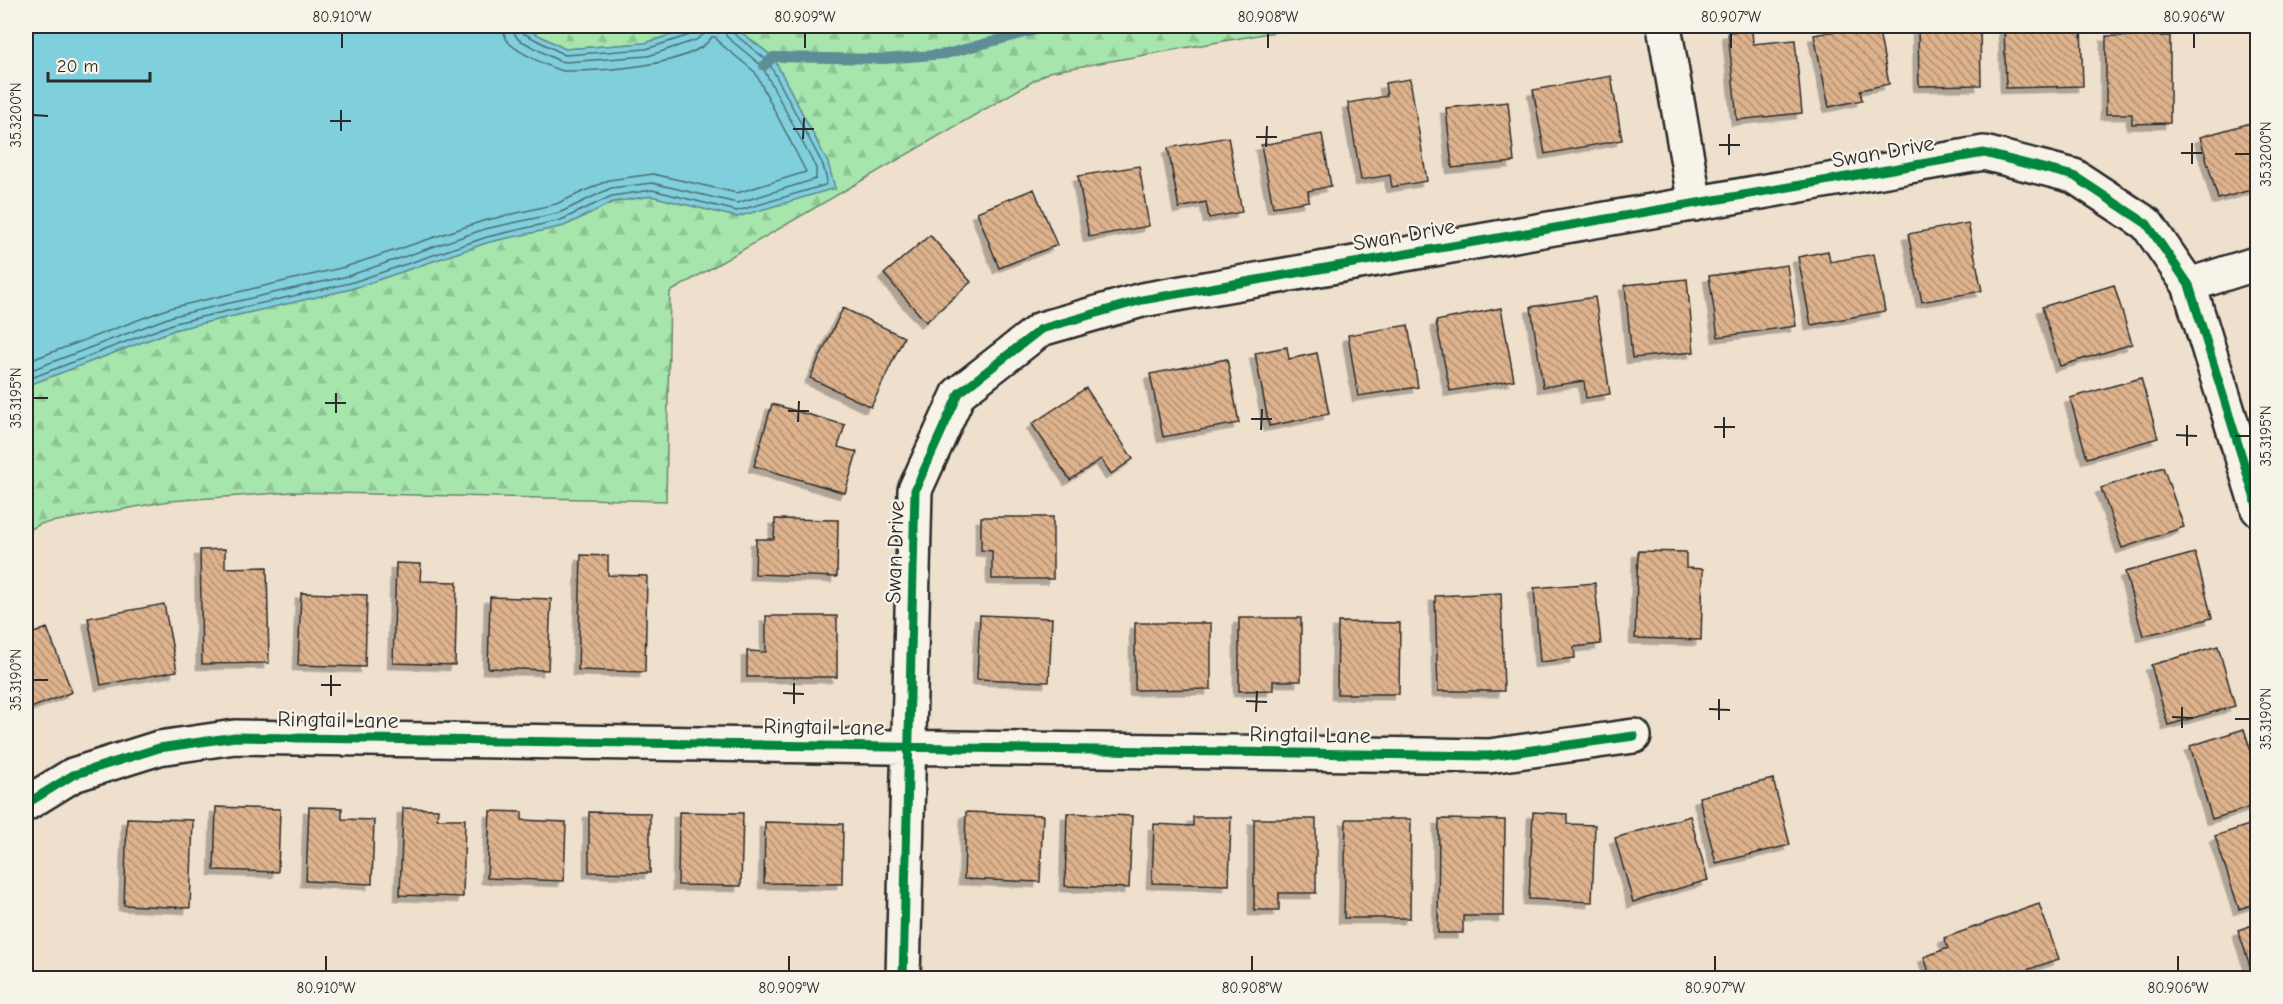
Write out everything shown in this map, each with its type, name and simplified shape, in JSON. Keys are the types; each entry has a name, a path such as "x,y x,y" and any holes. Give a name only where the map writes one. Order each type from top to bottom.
{"street":[{"path":"1664,26 1695,204"},
{"name":"Swan Drive","path":"903,978 915,490 959,393 1041,329 1142,300 1984,153 2074,176 2147,224 2189,285 2258,509"},
{"path":"2189,285 2258,263"},
{"name":"Ringtail Lane","path":"26,804 72,775 159,748 235,737 1489,756 1634,736"}],"green space":[{"path":"521,26 699,26 645,43 565,49"},
{"path":"733,26 1309,26 1049,72 670,292 666,501 293,492 169,501 40,524 26,532 26,386 177,329 351,289 489,242 564,226 613,202 651,196 737,217 834,188 828,163 773,57"}],"water":[{"path":"26,26 521,26 565,49 645,43 699,26 733,26 773,57 828,163 835,188 737,217 651,196 613,202 564,226 489,242 351,289 177,329 26,386"}],"building":[{"path":"1861,26 1878,26 1889,84 1860,90 1862,100 1829,107 1814,35"},
{"path":"1918,26 1980,26 1981,85 1919,86"},
{"path":"2004,26 2081,26 2083,86 2006,88"},
{"path":"1752,30 1753,44 1795,40 1802,113 1737,120 1728,32"},
{"path":"2106,36 2170,36 2170,123 2132,124 2132,114 2106,114"},
{"path":"1611,76 1622,140 1545,154 1533,90"},
{"path":"1410,79 1427,181 1392,187 1390,175 1361,180 1348,103 1387,96 1385,83"},
{"path":"1508,102 1514,162 1452,168 1446,108"},
{"path":"2258,121 2258,188 2218,199 2200,137"},
{"path":"1322,134 1331,186 1308,191 1309,201 1273,207 1261,145"},
{"path":"1228,137 1242,212 1209,218 1206,202 1179,208 1168,148"},
{"path":"1139,166 1149,226 1089,237 1078,176"},
{"path":"1034,189 1057,245 999,268 977,212"},
{"path":"1968,223 1982,291 1922,302 1908,234"},
{"path":"930,235 971,282 926,322 884,274"},
{"path":"1828,251 1830,262 1874,254 1885,311 1811,325 1798,257"},
{"path":"1787,265 1796,326 1718,337 1709,276"},
{"path":"1687,279 1694,352 1632,358 1625,285"},
{"path":"2114,285 2132,344 2060,366 2042,307"},
{"path":"1595,297 1610,394 1586,398 1584,381 1543,387 1531,307"},
{"path":"843,308 904,337 871,407 810,378"},
{"path":"1501,308 1514,380 1450,391 1436,321"},
{"path":"1408,325 1418,387 1358,396 1348,335"},
{"path":"1287,347 1289,359 1317,353 1329,414 1269,426 1255,353"},
{"path":"1227,359 1239,423 1163,437 1150,374"},
{"path":"2141,378 2158,438 2087,458 2070,398"},
{"path":"1086,388 1133,459 1111,474 1101,459 1070,480 1032,424"},
{"path":"772,404 845,425 838,447 857,452 845,493 754,466"},
{"path":"2163,467 2184,527 2122,548 2101,488"},
{"path":"981,517 1053,517 1053,579 992,579 992,551 981,550"},
{"path":"775,519 838,520 837,577 755,574 756,539 774,539"},
{"path":"225,549 225,568 267,567 269,663 202,664 200,550"},
{"path":"1638,551 1686,552 1686,568 1703,569 1701,640 1635,638"},
{"path":"2195,553 2212,618 2143,636 2125,572"},
{"path":"581,555 608,556 608,575 647,576 645,672 578,670"},
{"path":"396,563 421,564 420,581 457,582 455,665 393,663"},
{"path":"1595,583 1601,644 1574,647 1575,658 1540,662 1534,588"},
{"path":"301,593 367,595 365,667 298,665"},
{"path":"1501,593 1504,691 1438,691 1435,596"},
{"path":"490,597 551,599 548,670 488,668"},
{"path":"164,604 177,671 101,685 88,618"},
{"path":"980,615 1052,618 1049,682 977,679"},
{"path":"766,616 837,616 837,677 747,677 747,651 766,652"},
{"path":"1239,618 1301,618 1301,681 1273,681 1273,690 1239,691"},
{"path":"1338,622 1400,623 1399,694 1337,694"},
{"path":"1135,623 1211,623 1211,689 1135,690"},
{"path":"47,628 72,692 26,710 26,636"},
{"path":"2218,646 2235,706 2168,725 2151,665"},
{"path":"2244,729 2258,774 2258,805 2212,819 2190,746"},
{"path":"1773,779 1790,845 1716,863 1699,797"},
{"path":"216,807 280,809 278,872 214,870"},
{"path":"309,807 342,808 342,819 374,820 372,884 306,881"},
{"path":"403,808 438,809 437,819 465,819 463,897 400,895"},
{"path":"490,811 522,812 522,820 566,822 564,881 487,878"},
{"path":"589,812 650,813 650,873 589,872"},
{"path":"679,812 743,813 741,886 678,885"},
{"path":"966,812 1043,815 1040,882 964,879"},
{"path":"1533,812 1567,814 1567,824 1595,825 1592,902 1529,899"},
{"path":"1067,813 1132,816 1129,888 1065,886"},
{"path":"1690,816 1708,880 1633,902 1615,838"},
{"path":"1193,817 1231,817 1229,885 1152,883 1154,824 1193,826"},
{"path":"127,818 193,820 190,908 124,905"},
{"path":"1254,819 1316,819 1316,893 1279,893 1279,910 1254,910"},
{"path":"1346,819 1411,819 1410,918 1344,918"},
{"path":"1439,819 1505,820 1504,916 1463,916 1463,933 1438,933"},
{"path":"765,822 843,824 842,884 764,883"},
{"path":"2258,822 2258,903 2239,909 2215,836"},
{"path":"2039,904 2059,959 2003,978 1931,978 1924,957 1948,948 1944,938"},
{"path":"2258,923 2258,978 2254,978 2238,930"}],"waterway":[{"path":"764,66 773,57 884,59 946,54 1050,26"}],"cycle path":[{"path":"903,978 915,490 959,393 1041,329 1142,300 1984,153 2074,176 2147,224 2189,285 2258,509"},
{"path":"26,804 73,775 159,748 235,737 1489,756 1634,736"}]}
